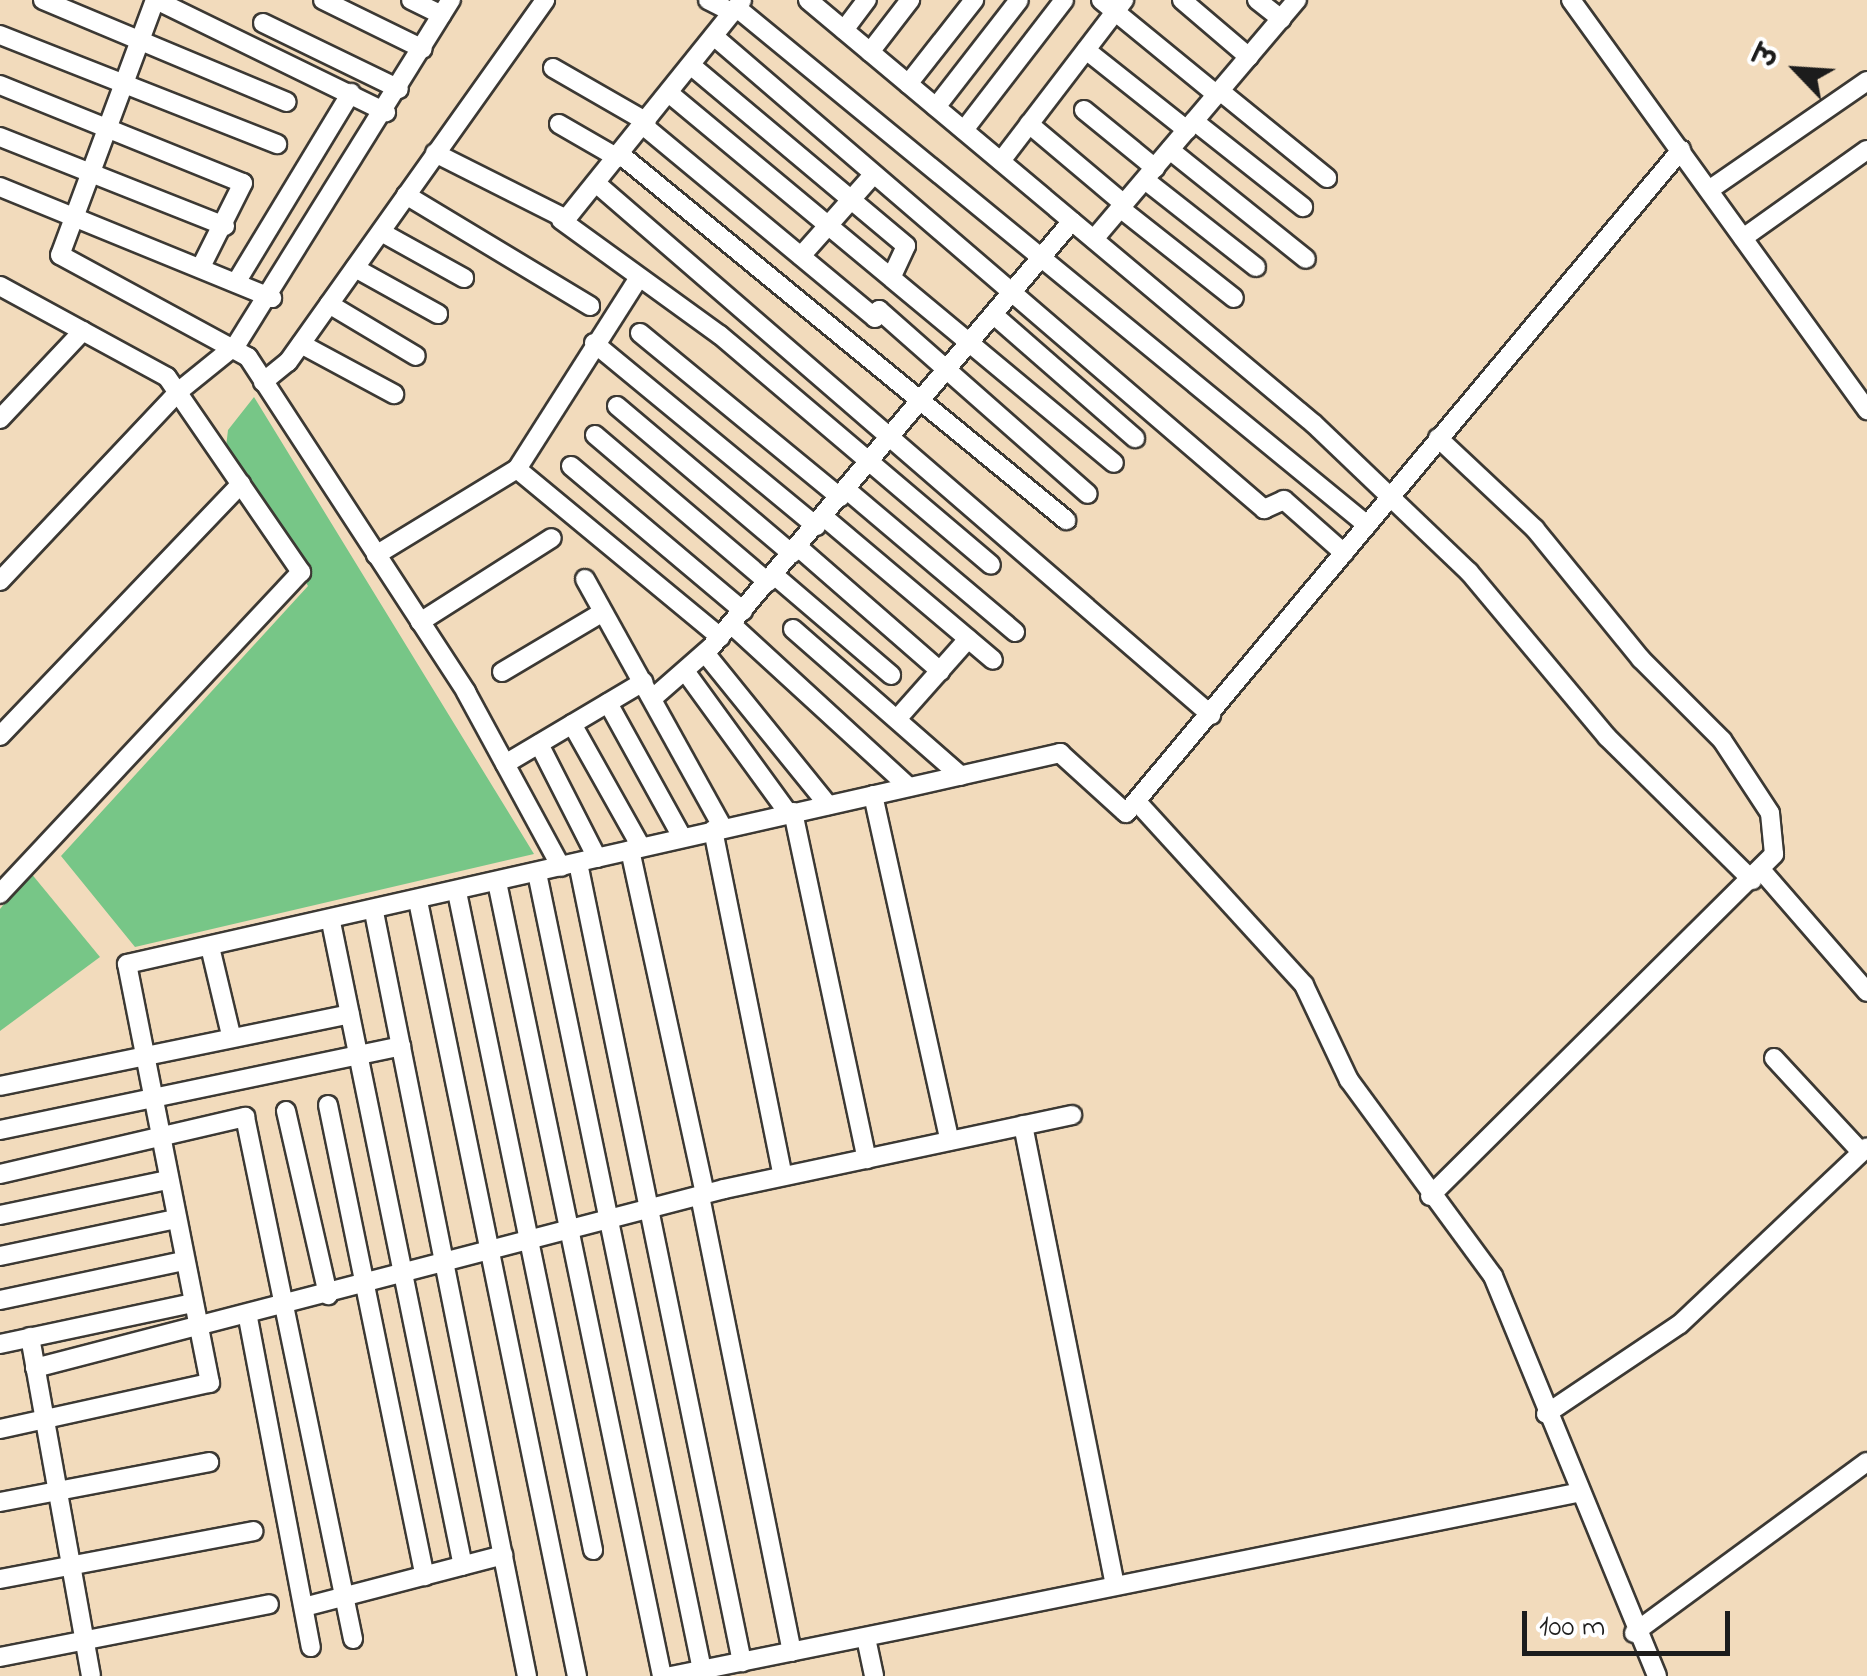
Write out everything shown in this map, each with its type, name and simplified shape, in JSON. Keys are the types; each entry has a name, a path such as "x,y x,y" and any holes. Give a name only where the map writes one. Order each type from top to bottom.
{"street":[{"path":"42,0 286,102"},
{"path":"386,112 156,0 120,86 60,256 236,346 420,622 569,865 651,1209 742,1662"},
{"path":"323,0 423,49"},
{"path":"0,581 179,391 236,346 272,298 447,8 411,0"},
{"path":"263,382 301,344 545,0"},
{"path":"708,0 737,7 1044,255 1367,525"},
{"path":"808,0 1094,239 1390,497 1469,572 1607,737 1757,876 1867,992"},
{"path":"844,30 867,0"},
{"path":"870,52 910,0"},
{"path":"908,84 974,0"},
{"path":"936,107 1020,0"},
{"path":"964,130 1064,0"},
{"path":"1182,0 1249,57"},
{"path":"1257,0 1281,20"},
{"path":"1094,239 1297,0"},
{"path":"1570,0 1867,410"},
{"path":"1001,161 1086,50 1114,4 1218,93 1327,178"},
{"path":"561,220 597,184 737,7"},
{"path":"263,23 400,89"},
{"path":"0,34 120,86 277,144"},
{"path":"716,38 1264,509 1284,500 1344,553"},
{"path":"1086,50 1303,207"},
{"path":"692,66 908,249 892,276"},
{"path":"553,68 646,124 802,256 949,371 1088,494"},
{"path":"1709,190 1867,81"},
{"path":"0,85 243,183 225,226 202,264"},
{"path":"236,281 351,93"},
{"path":"670,94 825,229 892,276 974,342 1114,463"},
{"path":"1084,110 1256,267"},
{"path":"559,124 619,157 842,344 857,342 1066,520"},
{"path":"1029,124 1234,298"},
{"path":"0,138 225,226"},
{"path":"1170,150 1306,258"},
{"path":"0,1429 210,1383 140,1055 125,966 212,951 718,829 1066,753 1126,813 1139,804 1438,438 1681,150"},
{"path":"1743,238 1867,150"},
{"path":"434,153 561,220 636,282 720,334 991,565"},
{"path":"802,256 874,175"},
{"path":"597,184 1211,715"},
{"path":"0,188 202,264 272,298"},
{"path":"406,195 590,306"},
{"path":"506,764 608,703 648,690 684,670 705,652 974,342 1072,221"},
{"path":"381,232 464,278"},
{"path":"355,268 438,314"},
{"path":"376,554 516,469 636,282"},
{"path":"0,286 179,391 300,566 299,579 0,894"},
{"path":"329,304 416,356"},
{"path":"996,316 1135,438"},
{"path":"0,419 82,331"},
{"path":"640,332 1015,632"},
{"path":"594,343 992,660"},
{"path":"301,344 394,394"},
{"path":"616,406 940,670"},
{"path":"595,435 891,675"},
{"path":"1430,1196 1757,876 1774,854 1772,818 1722,740 1641,660 1535,529 1438,438"},
{"path":"571,466 731,624 909,787"},
{"path":"516,469 731,624"},
{"path":"0,736 241,484"},
{"path":"420,622 552,538"},
{"path":"584,579 648,690 718,829 784,1176"},
{"path":"502,672 603,612"},
{"path":"793,629 961,776"},
{"path":"897,720 968,639"},
{"path":"705,652 828,804"},
{"path":"684,670 790,813 867,1158"},
{"path":"608,703 682,838"},
{"path":"572,724 636,849 792,1652"},
{"path":"539,744 597,858"},
{"path":"873,795 950,1141"},
{"path":"1139,804 1304,985 1349,1080 1430,1196 1493,1276 1634,1633 1657,1676"},
{"path":"537,873 702,1670"},
{"path":"496,882 662,1676"},
{"path":"457,892 593,1550"},
{"path":"418,901 577,1676"},
{"path":"374,912 527,1676"},
{"path":"331,922 464,1566"},
{"path":"212,951 231,1036"},
{"path":"0,1086 350,1014"},
{"path":"0,1130 401,1046"},
{"path":"1546,1414 1680,1324 1864,1150 1774,1058"},
{"path":"328,1105 425,1576"},
{"path":"286,1111 328,1296"},
{"path":"36,1368 199,1331 702,1195 1072,1114"},
{"path":"0,1174 159,1141 245,1117 353,1638"},
{"path":"1023,1125 1115,1585"},
{"path":"0,1215 167,1180"},
{"path":"0,1256 175,1219"},
{"path":"0,1300 184,1261"},
{"path":"0,1344 193,1303"},
{"path":"248,1318 312,1647"},
{"path":"30,1337 91,1676"},
{"path":"0,1502 209,1462"},
{"path":"1634,1633 1867,1462"},
{"path":"671,1676 1581,1492"},
{"path":"0,1579 254,1532"},
{"path":"304,1607 503,1555"},
{"path":"0,1657 269,1604"},
{"path":"866,1638 874,1676"}],"green space":[{"path":"254,397 534,854 135,947 61,856 308,586 226,447 228,430"},
{"path":"30,872 100,957 0,1031 0,909"}]}
